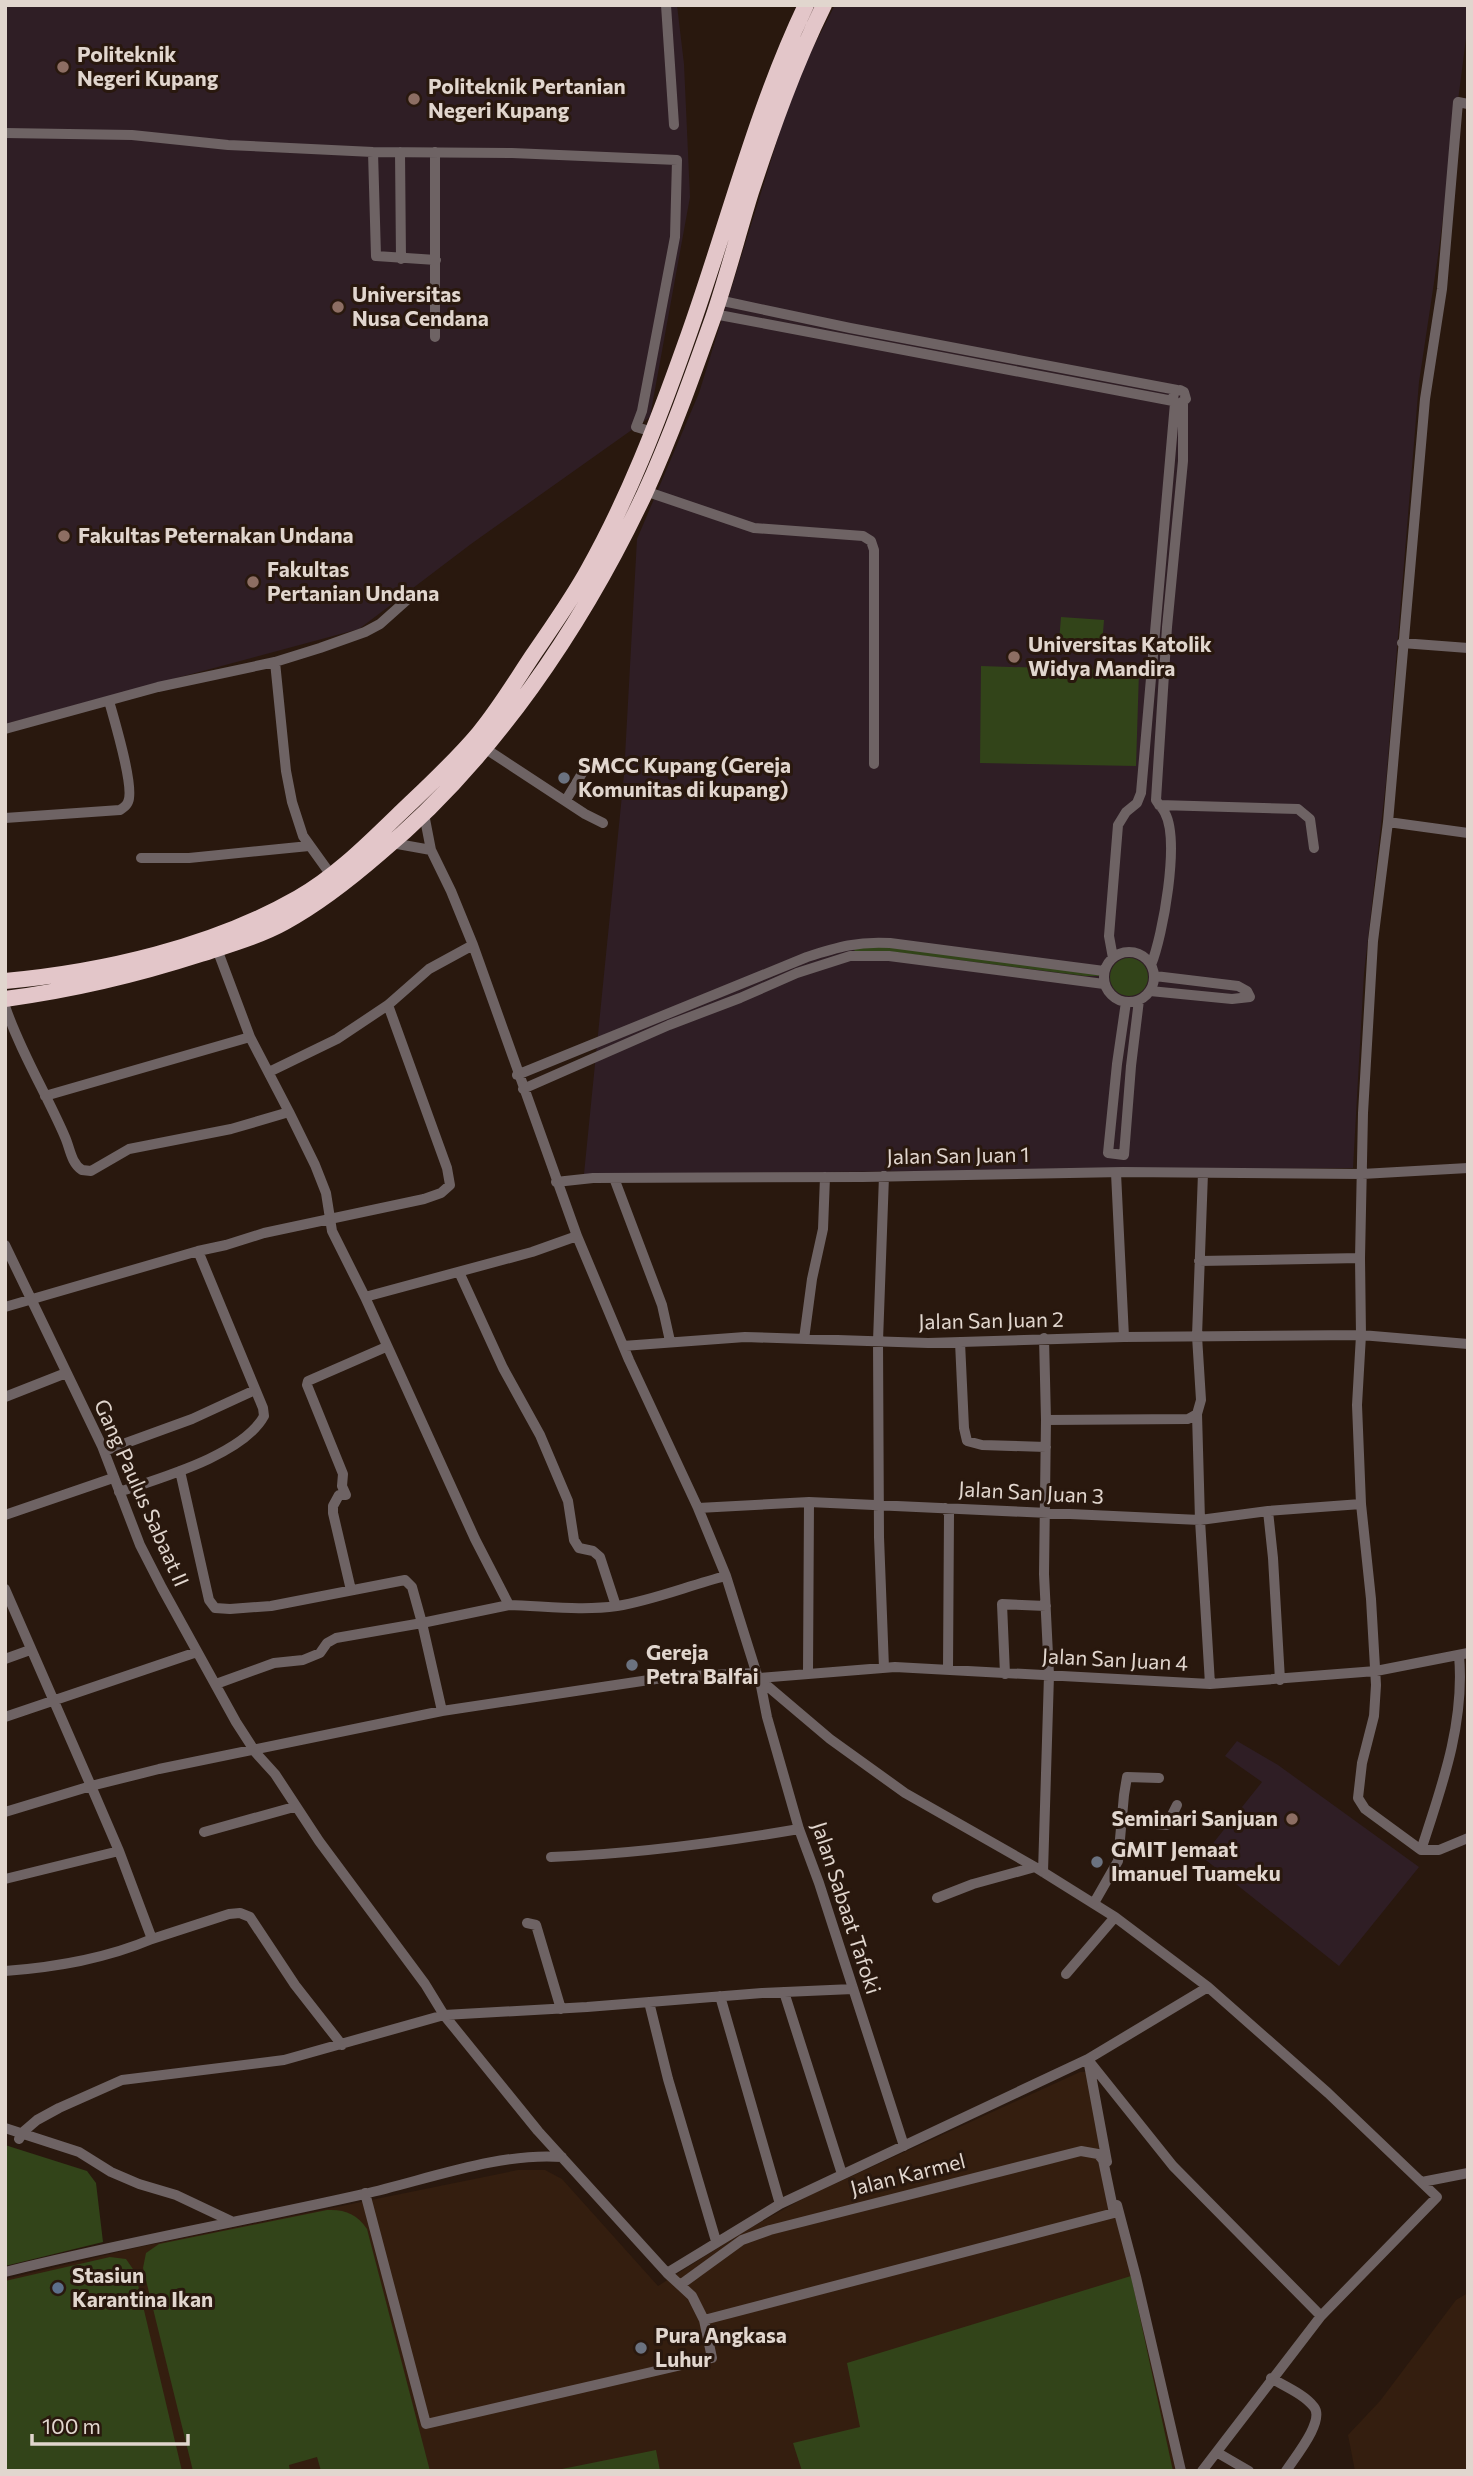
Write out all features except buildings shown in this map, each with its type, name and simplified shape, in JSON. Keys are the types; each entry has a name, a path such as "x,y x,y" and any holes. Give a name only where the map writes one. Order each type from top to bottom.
{"highway":[{"path":"5,999 97,984 217,949 281,925 340,887 392,843 424,814 486,749 504,711 589,569 653,432 709,277 782,56 806,5"},
{"path":"5,981 81,971 137,959 204,939 273,912 331,876 439,776 478,734 504,711 574,624 645,491 716,307 797,60 824,5"},
{"path":"629,486 645,491"}],"street":[{"path":"666,5 674,125"},
{"path":"1468,104 1458,103 1441,289 1425,399 1388,822 1373,941 1362,1174 1361,1335 1357,1405 1361,1504 1376,1671 1374,1716 1362,1763 1358,1798 1365,1809 1421,1850 1439,1850 1468,1838"},
{"path":"5,133 132,135 228,145 373,152 677,160 679,175 675,237 658,334 642,411 636,427 653,432"},
{"path":"373,152 374,252 379,257 436,260"},
{"path":"400,152 401,259"},
{"path":"435,152 435,337"},
{"path":"716,307 963,348 1177,399"},
{"path":"716,307 960,360 1177,399"},
{"path":"960,360 963,348"},
{"path":"1151,965 1158,947 1164,916 1171,841 1165,812 1156,800 1167,627 1183,461 1177,399"},
{"path":"1113,957 1109,936 1118,825 1126,811 1137,803 1140,793 1177,399"},
{"path":"645,491 754,528 863,536 871,541 874,550 874,764"},
{"path":"5,729 158,687 275,662 365,632 380,624 408,599"},
{"path":"1402,643 1468,648"},
{"path":"275,662 286,771 292,802 299,826 309,846 331,876"},
{"path":"5,818 120,810 125,807 129,802 129,787 109,701"},
{"path":"486,749 603,823"},
{"path":"566,800 584,770"},
{"path":"1159,805 1298,810 1310,819 1314,848"},
{"name":"Jalan Sabaat Tafoki","path":"424,814 431,850 473,946 517,1075 577,1236 622,1346 698,1507 726,1576 758,1677 799,1829 820,1883 904,2146"},
{"path":"1388,822 1468,833"},
{"path":"392,843 431,850"},
{"path":"141,859 189,859 309,846"},
{"path":"517,1075 807,957 849,944 890,943 1104,971"},
{"path":"270,1072 337,1039 388,1005 429,969 473,946"},
{"path":"217,949 250,1037 270,1072 327,1193 329,1221 475,1539 509,1605"},
{"path":"1131,952 1143,956 1151,965 1154,976 1150,991 1139,1000 1126,1002 1109,993 1104,984 1104,971 1113,957 1131,952"},
{"path":"523,1089 797,973 850,956 889,956 1104,984"},
{"path":"1021,973 1023,960"},
{"path":"1150,991 1232,999 1250,997 1242,987 1154,976"},
{"path":"1126,1002 1116,1064 1108,1153 1124,1155 1130,1066 1139,1000"},
{"path":"5,1307 264,1233 329,1221 441,1193 450,1185 447,1168 388,1005"},
{"path":"5,1006 12,1027 78,1168 87,1171 129,1149 231,1129 289,1112"},
{"path":"621,1031 626,1044"},
{"path":"46,1096 250,1037"},
{"path":"1116,1064 1130,1066"},
{"name":"Jalan San Juan 1","path":"556,1182 614,1178 1116,1173 1362,1174 1468,1168"},
{"path":"1116,1173 1124,1337"},
{"path":"1203,1173 1197,1336 1200,1399 1197,1414 1200,1520 1210,1684"},
{"path":"884,1176 878,1341 884,1668"},
{"path":"804,1339 812,1279 823,1229 825,1177"},
{"path":"614,1178 662,1305 670,1341"},
{"path":"365,1297 541,1250 577,1236"},
{"name":"Gang Paulus Sabaat II","path":"5,1245 103,1451 145,1555 236,1722 275,1774 294,1807 418,1974 444,2015 538,2131 667,2273 692,2296 704,2320 712,2358 426,2424 366,2193"},
{"path":"119,1492 220,1454 264,1416 198,1251"},
{"path":"1199,1261 1360,1258"},
{"path":"458,1272 503,1368 540,1435 568,1501 574,1540 579,1548 593,1551 600,1557 616,1606"},
{"name":"Jalan San Juan 2","path":"622,1346 745,1337 960,1342 1044,1338 1361,1335 1468,1343"},
{"path":"1039,1869 1049,1675 1045,1606 1044,1338"},
{"path":"960,1342 967,1441 982,1445 1046,1447"},
{"path":"351,1590 333,1513 339,1495 346,1496 342,1486 343,1474 307,1385 308,1381 320,1374 386,1347"},
{"path":"5,1397 66,1373"},
{"path":"103,1451 183,1423 255,1390"},
{"path":"1046,1420 1176,1419 1192,1418 1197,1414"},
{"path":"180,1471 209,1600 215,1608 253,1608 399,1581 409,1582 422,1623 442,1711"},
{"path":"5,1515 113,1478"},
{"path":"808,1673 809,1502"},
{"name":"Jalan San Juan 3","path":"698,1507 809,1502 1200,1520 1268,1511 1361,1504"},
{"path":"945,1508 948,1514 948,1669"},
{"path":"1268,1511 1280,1680"},
{"path":"216,1684 256,1669 303,1660 320,1653 327,1643 336,1638 509,1605 586,1608 616,1606 726,1576"},
{"path":"5,1589 9,1610 30,1650 91,1786 152,1939"},
{"path":"1006,1674 1002,1605 1045,1606"},
{"path":"5,1659 30,1650"},
{"path":"5,1717 197,1652"},
{"path":"1421,1850 1452,1748 1463,1654"},
{"name":"Jalan San Juan 4","path":"5,1812 91,1786 254,1749 442,1711 669,1677 758,1677 884,1668 948,1669 1210,1684 1376,1671 1463,1654"},
{"path":"758,1677 830,1739 905,1793 1094,1903 1208,1987 1328,2093 1437,2197 1321,2316 1202,2471"},
{"path":"1094,1903 1118,1861 1128,1777 1159,1778"},
{"path":"1123,1821 1164,1826 1177,1805"},
{"path":"204,1832 294,1807"},
{"path":"551,1857 608,1855 698,1846 799,1829"},
{"path":"5,1879 119,1851"},
{"path":"937,1898 973,1884 1039,1869"},
{"path":"5,1972 46,1969 98,1958 229,1914 240,1913 250,1917 295,1985 342,2045"},
{"path":"1066,1974 1115,1917"},
{"path":"527,1923 536,1925 561,2009"},
{"path":"667,2273 780,2204 1088,2059 1208,1987"},
{"path":"11,2131 122,2080 284,2060 444,2015 853,1989"},
{"path":"783,1992 842,2174"},
{"path":"720,1996 780,2204"},
{"path":"649,2002 668,2079 716,2241"},
{"path":"1088,2059 1173,2166 1321,2316"},
{"path":"1088,2059 1108,2170 1181,2471"},
{"path":"11,2131 79,2152 91,2161 139,2184 176,2195 232,2221"},
{"name":"Jalan Karmel","path":"680,2285 750,2236 1081,2151 1098,2154 1103,2160 1114,2213 704,2320"},
{"path":"5,2272 113,2245 366,2193 436,2175 530,2156 562,2157"},
{"path":"1422,2182 1468,2173"},
{"path":"1271,2378 1305,2399 1317,2414 1315,2425 1286,2471"},
{"path":"1217,2453 1249,2471"}],"shaded area":[{"name":"Universitas Nusa Cendana","path":"5,5 677,5 684,64 690,197 650,417 471,544 359,629 5,724"},
{"name":"Universitas Katolik Widya Mandira","path":"835,5 1468,5 1468,23 1438,256 1419,382 1386,782 1364,973 1353,1168 584,1174 624,775 637,539 699,393 781,128 804,65"},
{"name":"Seminari Sanjuan","path":"1237,1741 1278,1765 1419,1867 1339,1966 1202,1857 1262,1782 1225,1756"},
{"path":"1080,2072 1086,2072 1179,2471 5,2471 5,2279 144,2246 518,2170 545,2170 562,2179 658,2286 743,2232 806,2197"},
{"path":"1468,2293 1468,2471 1355,2471 1348,2435 1380,2401 1456,2300"}],"green space":[{"path":"1061,617 1104,620 1102,645 1059,642"},
{"path":"981,666 1139,671 1136,766 980,763"},
{"path":"863,944 1100,974 1085,976 886,951 854,950 854,946"},
{"path":"1129,958 1143,963 1148,977 1143,991 1129,996 1115,991 1110,977 1115,963"},
{"path":"5,2145 87,2171 96,2183 103,2242 5,2266"},
{"path":"327,2210 350,2214 367,2229 430,2471 321,2471 317,2457 289,2465 290,2471 193,2471 143,2268 146,2253 159,2244"},
{"path":"110,2257 126,2259 135,2272 182,2471 5,2471 5,2281"},
{"path":"1131,2276 1173,2471 802,2471 793,2443 860,2427 847,2363"},
{"path":"656,2450 660,2471 552,2471"}],"place":[{"name":"Politeknik Negeri Kupang","path":"63,67"},
{"name":"Politeknik Pertanian Negeri Kupang","path":"414,99"},
{"name":"Universitas Nusa Cendana","path":"338,307"},
{"name":"Fakultas Peternakan Undana","path":"64,536"},
{"name":"Fakultas Pertanian Undana","path":"253,582"},
{"name":"Universitas Katolik Widya Mandira","path":"1014,657"},
{"name":"SMCC Kupang (Gereja Komunitas di kupang)","path":"564,778"},
{"name":"Gereja Petra Balfai","path":"632,1665"},
{"name":"Seminari Sanjuan","path":"1292,1819"},
{"name":"GMIT Jemaat Imanuel Tuameku","path":"1097,1862"},
{"name":"Stasiun Karantina Ikan","path":"58,2288"},
{"name":"Pura Angkasa Luhur","path":"641,2348"}]}
